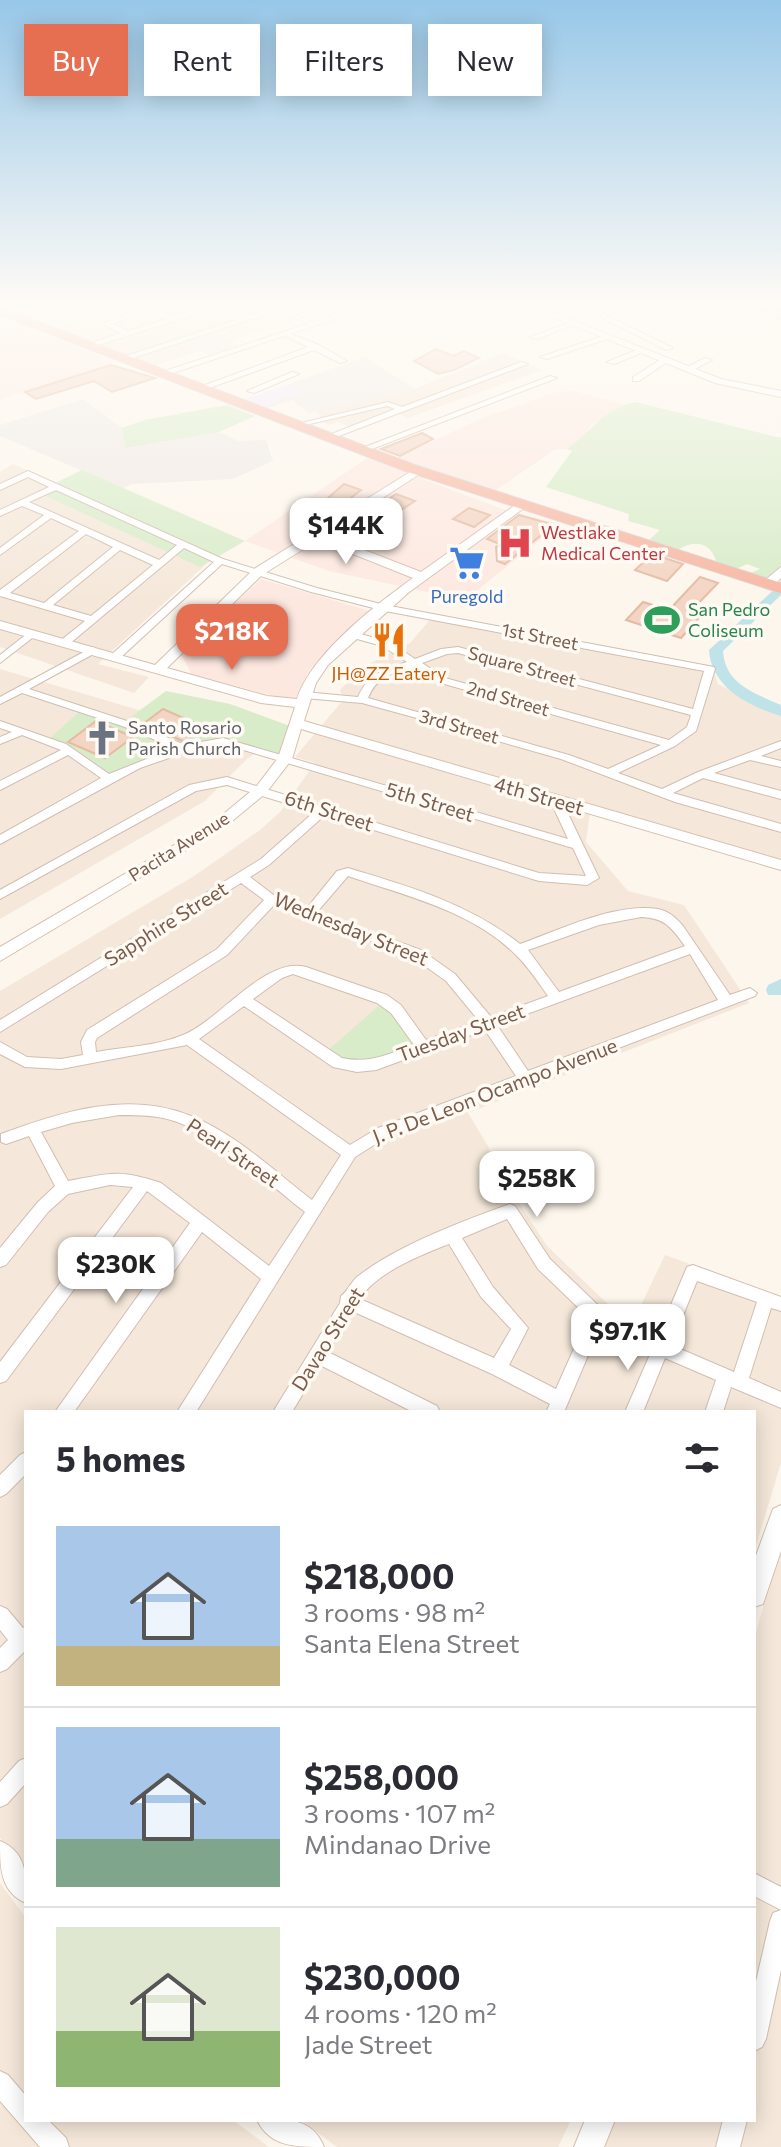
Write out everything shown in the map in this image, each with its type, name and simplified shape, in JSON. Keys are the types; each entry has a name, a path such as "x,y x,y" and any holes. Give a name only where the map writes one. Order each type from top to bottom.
{"highway":[{"path":"246,405 419,471 776,582"}],"street":[{"path":"297,425 383,405"},
{"path":"391,405 401,410"},
{"path":"328,437 414,405"},
{"path":"361,450 480,405"},
{"path":"157,670 258,572 419,471"},
{"name":"1st Street","path":"0,487 27,474 220,561 385,608 710,669 692,729 671,744 610,772"},
{"path":"0,513 55,487"},
{"path":"21,502 117,548 160,564"},
{"name":"Pacita Avenue","path":"0,955 220,824 261,790 285,759 303,699 319,667 422,577 522,505"},
{"path":"0,552 51,514"},
{"path":"2,593 85,531"},
{"path":"319,536 422,577"},
{"path":"64,643 184,544"},
{"path":"46,606 117,548"},
{"path":"115,657 220,561"},
{"path":"2,593 93,620"},
{"path":"0,625 266,700 303,699"},
{"path":"0,660 31,635"},
{"name":"2nd Street","path":"353,635 386,644 441,680 671,744"},
{"path":"0,701 93,650"},
{"name":"Square Street","path":"362,700 370,682 377,677 445,651 458,650 697,713"},
{"path":"177,651 178,663 188,679"},
{"path":"22,690 129,725 185,749"},
{"name":"3rd Street","path":"303,699 362,700 610,772 663,793 781,828"},
{"path":"0,724 70,750 109,779"},
{"name":"4th Street","path":"298,724 781,865"},
{"path":"0,741 20,732"},
{"name":"5th Street","path":"0,840 109,779 185,749 223,741 576,845"},
{"path":"663,793 702,774 781,744"},
{"path":"0,786 70,750"},
{"path":"748,756 781,764"},
{"path":"702,774 781,795"},
{"name":"6th Street","path":"0,895 203,784 227,781 539,877 587,881 593,878 556,800"},
{"name":"Sapphire Street","path":"0,1027 241,877 287,845 323,810"},
{"path":"309,914 341,874 348,872 453,908 518,949 556,998"},
{"name":"Wednesday Street","path":"241,877 272,900 416,953 436,964 460,986 526,1080"},
{"path":"90,1060 88,1042 92,1034 222,952 272,900"},
{"path":"518,949 640,911 653,912 670,920 727,1002"},
{"name":"Tuesday Street","path":"243,999 338,1063 371,1066 691,949"},
{"path":"0,1047 12,1056 39,1064 90,1060 189,1039 277,975 292,969 310,972 382,999 396,1009 423,1047"},
{"name":"J. P. De Leon Ocampo Avenue","path":"187,1410 350,1153 383,1132 750,993"},
{"path":"189,1039 350,1153"},
{"name":"Pearl Street","path":"2,1140 32,1128 79,1116 121,1110 171,1114 206,1130 314,1210"},
{"path":"32,1128 64,1188"},
{"path":"0,1260 43,1207 64,1188 110,1179 145,1183 271,1277"},
{"path":"0,1375 145,1183"},
{"name":"Davao Street","path":"283,1410 360,1284 383,1268 451,1234 510,1211 544,1264 597,1315"},
{"path":"65,1410 200,1222"},
{"path":"451,1234 487,1292 520,1328 498,1368"},
{"path":"635,1410 693,1272 774,1302 715,1410"},
{"path":"347,1301 498,1368 558,1406 597,1315 660,1348 781,1400"},
{"path":"316,1355 427,1410"},
{"path":"0,1488 24,1463"},
{"path":"756,1589 781,1517"},
{"path":"0,1616 24,1639 0,1662"},
{"path":"0,1797 24,1770"},
{"path":"0,1855 24,1886"},
{"path":"756,1885 781,1899"},
{"path":"756,2030 781,1921"},
{"path":"0,2083 24,2112"},
{"path":"33,2122 57,2147"},
{"path":"275,2122 309,2147"},
{"path":"589,2147 599,2122"},
{"path":"728,2147 734,2122"}],"shaded area":[{"path":"63,405 91,405 122,428 127,448 219,432 238,441 266,440 273,461 232,479 132,484 123,488 0,436 0,425"},
{"path":"299,405 343,405 309,413"},
{"path":"342,405 444,405 408,418 396,413 354,429 338,422 329,425 321,421 316,411"},
{"path":"518,405 623,405 591,425 582,439 567,449 554,450 496,490 397,458 482,418"},
{"path":"367,458 505,510 560,524 465,600 329,571 245,541"},
{"path":"13,464 217,554 98,664 149,677 134,693 0,647 0,472"},
{"path":"261,579 370,611 309,671 294,701 192,675 181,654"},
{"path":"435,614 712,666 718,684 781,716 781,866 590,812 586,842 628,891 684,905 749,1003 468,1113 489,1148 490,1158 547,1246 631,1326 665,1255 781,1297 781,1463 756,1545 756,1410 24,1410 24,1867 0,1838 0,991 194,876 260,830 280,812 315,763 295,757 344,699 340,690 361,668 410,643"},
{"path":"0,669 264,747 247,759 205,801 0,919"},
{"path":"781,1540 781,1887 756,1874 756,1634"},
{"path":"0,1883 24,1915 24,2122 236,2122 269,2147 0,2147"},
{"path":"756,1898 781,1912 781,2147 604,2147 614,2122 756,2122"},
{"path":"304,2122 570,2122 558,2147 337,2147"}],"green space":[{"path":"226,405 255,416 219,432 126,448 122,428 145,420"},
{"path":"624,405 648,405 781,438 781,577 778,582 746,575 760,569 747,564 736,569 716,561 710,550 701,544 690,544 678,550 649,540 660,530 628,521 629,514 546,487 572,451 567,449"},
{"path":"82,470 245,541 200,567 37,492"},
{"path":"166,691 230,704 290,726 283,759 223,741 110,775 48,740 81,710 124,722"},
{"path":"383,1002 423,1047 357,1067 326,1052"}],"building":[{"path":"422,433 433,439 400,456 381,449"},
{"path":"344,484 361,490 343,504 327,499"},
{"path":"396,494 415,501 387,519 368,512"},
{"path":"469,508 490,515 474,527 453,519"},
{"name":"Westlake Medical Center","path":"519,515 554,525 505,564 497,561 496,547 500,544 487,539"},
{"path":"652,554 683,564 667,581 635,570"},
{"name":"San Pedro Coliseum","path":"700,577 718,583 687,615 698,619 681,638 626,620 643,602 669,610"},
{"path":"163,709 204,727 185,742 143,724"},
{"name":"Santo Rosario Parish Church","path":"96,721 133,737 105,758 68,742"}],"waterway":[{"path":"781,587 716,650 717,663 728,682 781,711"},
{"path":"775,990 781,986"}],"place":[{"name":"Westlake Medical Center","path":"515,543"},
{"name":"Puregold","path":"467,563"},
{"name":"San Pedro Coliseum","path":"662,620"},
{"name":"JH@ZZ Eatery","path":"389,640"},
{"name":"Santo Rosario Parish Church","path":"102,738"}]}
